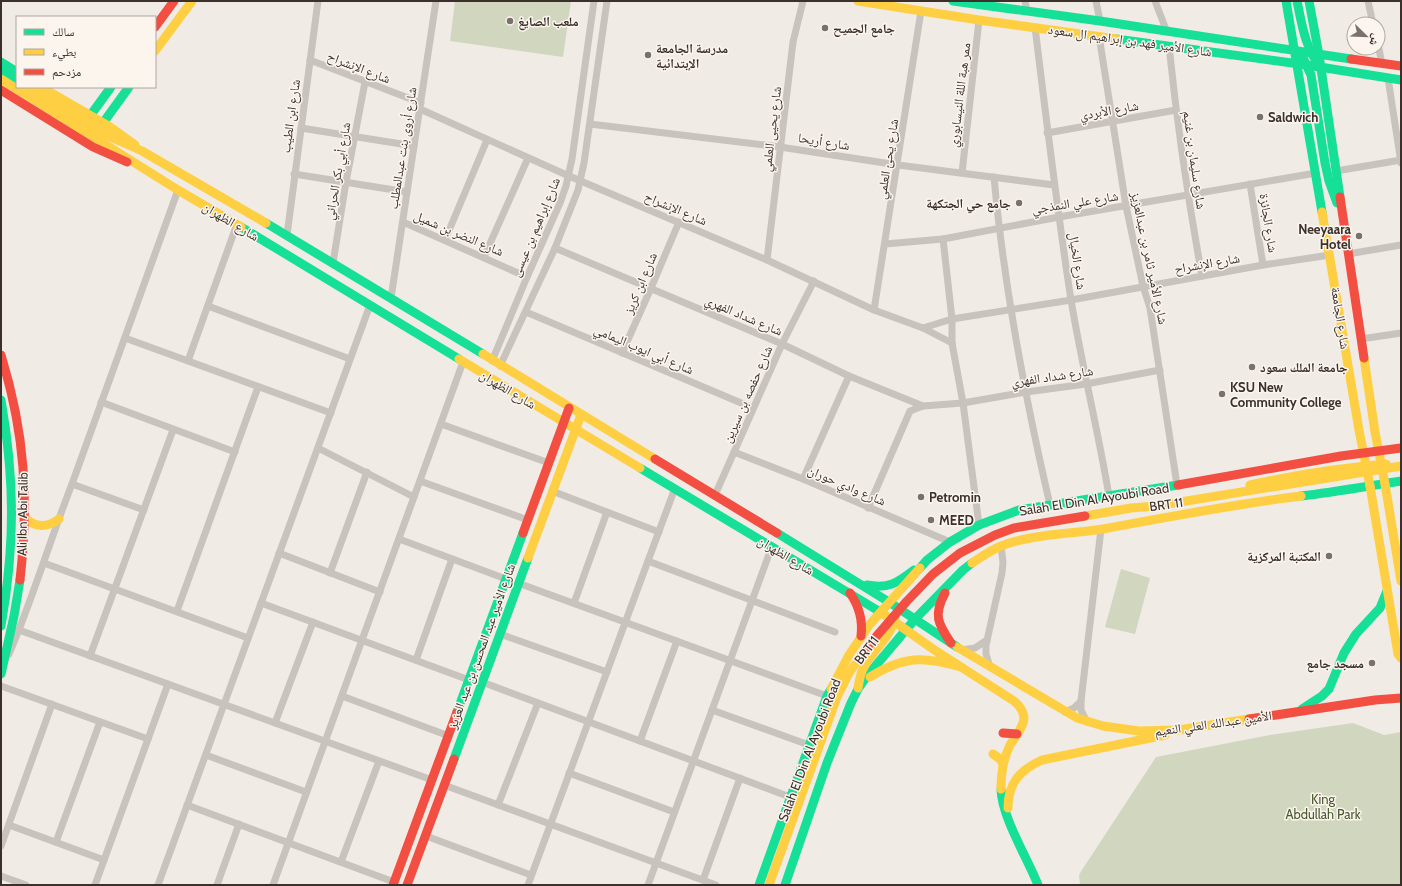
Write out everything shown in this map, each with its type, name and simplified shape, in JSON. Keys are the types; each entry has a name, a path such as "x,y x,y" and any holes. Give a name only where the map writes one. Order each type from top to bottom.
{"main road":[{"path":"156,26 174,1"},
{"path":"156,50 192,1"},
{"name":"شارع الأمير فهد بن إبراهيم ال سعود","path":"858,1 980,20 1307,65 1401,80"},
{"name":"شارع الأمير فهد بن إبراهيم ال سعود","path":"953,1 1100,21 1319,55 1401,66"},
{"name":"شارع الجامعة","path":"1286,1 1398,654 1401,658"},
{"path":"1297,1 1306,42 1310,53 1321,68"},
{"name":"شارع الجامعة","path":"1309,1 1321,68 1378,450 1385,484"},
{"path":"1295,51 1304,60 1311,75 1326,172 1335,199 1343,216"},
{"path":"1,62 16,71"},
{"path":"1,70 16,79"},
{"path":"1,79 117,151 136,165"},
{"path":"30,88 106,135 142,151"},
{"path":"42,88 103,122 123,135 142,151"},
{"path":"90,116 110,88"},
{"path":"103,122 128,88"},
{"path":"1,90 103,152 136,165"},
{"name":"شارع الظهران","path":"142,151 391,298 500,366 890,602 895,616"},
{"name":"شارع الظهران","path":"136,165 237,224 575,430 675,488 880,612 895,616"},
{"name":"Ali Ibn Abi Talib","path":"1,355 20,435 24,517 19,587 1,672"},
{"path":"1,400 10,461 13,500 12,547 9,580 1,626"},
{"name":"شارع الأمير عبد المحسن بن عبد العزيز","path":"394,884 569,408"},
{"name":"شارع الأمير عبد المحسن بن عبد العزيز","path":"407,885 581,415"},
{"path":"10,461 20,435"},
{"name":"Salah El Din Al Ayoubi Road","path":"759,885 827,696 844,663 860,638 880,612 927,560 950,542 979,525 1019,510 1177,485 1341,456 1401,448"},
{"name":"BRT 11","path":"1382,467 1401,462"},
{"name":"BRT 11","path":"1131,508 1281,478 1401,466"},
{"name":"Salah El Din Al Ayoubi Road","path":"784,885 807,824 827,763 851,703 860,686 915,619 952,580 973,562 1000,546 1020,540 1100,529 1250,502 1343,491 1401,481"},
{"path":"1385,484 1386,498 1401,581"},
{"name":"BRT11","path":"769,885 837,697 849,673 868,646 895,616 947,562 960,553 995,535 1014,528 1032,524 1131,508"},
{"path":"24,517 34,525 41,527 54,523 58,519"},
{"path":"859,584 876,587 896,584 927,560"},
{"path":"951,643 938,622 937,610 952,580"},
{"path":"1299,711 1322,696 1329,689 1344,653 1356,634 1380,608 1387,590"},
{"path":"850,593 855,599 861,614 862,622 860,638"},
{"path":"895,616 905,630 1018,704 1022,712 1023,722 1007,751 1001,788 1003,804 1038,885"},
{"path":"860,686 860,678 864,667 891,632 895,616"},
{"name":"الأمين عبدالله العلي النعيم","path":"895,616 915,619 962,650 1065,712 1087,722 1112,729 1150,731 1196,728 1299,711 1375,700 1401,698"},
{"path":"860,686 882,669 908,660 935,660 961,667"},
{"path":"1009,819 1007,802 1011,787 1021,773 1042,760 1196,728"},
{"path":"1003,733 1017,734"},
{"path":"993,754 1004,764"}],"street":[{"name":"شارع ابن الطيب","path":"286,235 318,1"},
{"name":"شارع أروى بنت عبدالمطلب","path":"391,298 436,1"},
{"name":"شارع إبراهيم بن عيسى","path":"492,361 560,203 569,176 594,1"},
{"path":"500,366 555,248 576,198 581,181 607,1"},
{"name":"شارع يحيى العلمي","path":"767,260 794,42 803,1"},
{"path":"1025,1 1027,11"},
{"path":"1096,1 1100,21"},
{"path":"1155,1 1167,32"},
{"path":"1368,1 1372,16"},
{"name":"شارع يحئ العلمي","path":"874,310 922,11"},
{"name":"ممر هبة اللة النيسابوري","path":"962,173 980,20"},
{"name":"شارع الخيال","path":"1035,27 1054,185 1071,300 1086,384 1109,496"},
{"name":"شارع الأمير ثامر بن عبدالعزيز","path":"1099,36 1126,206 1143,286 1150,308 1177,485"},
{"name":"شارع سليمان بن غنيم","path":"1169,46 1188,196 1202,276"},
{"path":"1380,56 1382,64"},
{"name":"شارع الإنشراح","path":"310,60 420,106 487,140 767,260 874,310 923,328 952,342"},
{"path":"1336,171 1401,161 1388,78"},
{"name":"شارع أبي بكر الحراني","path":"333,264 346,182 365,82"},
{"name":"شارع الأبردي","path":"1048,133 1176,110"},
{"name":"شارع أريحا","path":"590,124 780,147 898,165 1054,185"},
{"path":"301,128 414,146"},
{"path":"445,240 487,140"},
{"path":"484,257 528,158"},
{"name":"شارع علي النمذجي","path":"885,244 943,238 999,227 1316,173"},
{"path":"294,174 407,192"},
{"path":"994,177 999,227 1012,310 1026,392 1050,505"},
{"name":"شارع الجائزة","path":"1250,184 1263,265"},
{"path":"1,672 19,630 44,562 58,519 178,190"},
{"name":"شارع النضر بن شميل","path":"402,222 527,277"},
{"name":"شارع ابن كريز","path":"622,353 678,222"},
{"path":"188,361 237,224"},
{"path":"943,238 952,319 952,342 963,403 979,525"},
{"path":"1348,254 1401,245"},
{"name":"شارع شداد الفهري","path":"555,248 782,344 849,376 922,406"},
{"name":"شارع الإنشراح","path":"923,328 952,319 1071,300 1263,265 1330,255"},
{"name":"شارع حفصه بن سيرين","path":"715,495 782,344 814,281"},
{"path":"158,885 370,305"},
{"path":"208,306 350,359"},
{"name":"شارع أبي ايوب اليمامي","path":"526,312 753,408"},
{"path":"1362,339 1401,333"},
{"path":"125,338 330,413"},
{"path":"273,885 464,362"},
{"name":"شارع شداد الفهري","path":"868,508 910,411 922,406 963,403 1026,392 1086,384 1160,370"},
{"path":"803,479 849,376"},
{"path":"177,611 258,387"},
{"path":"101,402 235,452"},
{"path":"441,424 549,463"},
{"path":"90,656 173,430"},
{"path":"318,448 414,497"},
{"name":"شارع وادي حوران","path":"734,452 803,479 950,542"},
{"path":"330,573 367,472"},
{"path":"420,481 528,520"},
{"path":"72,484 144,510"},
{"path":"528,885 675,488"},
{"path":"552,491 659,532"},
{"path":"574,604 607,512"},
{"path":"1087,722 1083,714 1081,701 1100,529"},
{"path":"399,539 506,579"},
{"path":"648,885 772,546"},
{"path":"990,667 986,654 987,640 1002,573 1003,562 1000,546"},
{"path":"279,553 380,592"},
{"path":"416,660 452,559"},
{"path":"648,561 835,632"},
{"path":"44,562 248,638"},
{"path":"518,583 827,696"},
{"path":"261,603 469,680"},
{"path":"275,723 313,622"},
{"path":"19,630 432,780"},
{"path":"500,634 607,672"},
{"path":"962,650 975,648 987,640"},
{"path":"640,741 677,641"},
{"path":"482,682 790,797"},
{"path":"95,885 168,684"},
{"path":"1,686 148,739"},
{"path":"342,696 448,736"},
{"path":"1065,712 1074,708 1081,701"},
{"path":"498,805 538,703"},
{"path":"1,846 52,704"},
{"path":"712,710 809,744"},
{"path":"56,842 100,722"},
{"path":"206,755 306,792"},
{"path":"341,862 379,761"},
{"path":"569,773 674,812"},
{"path":"703,880 740,778"},
{"path":"444,785 716,885"},
{"path":"187,805 341,862 394,884"},
{"path":"9,824 104,860"},
{"path":"216,885 239,824"},
{"path":"426,836 532,875"},
{"path":"1,876 26,885"}],"green space":[{"name":"ملعب الصايغ","path":"455,1 571,1 563,57 450,41"},
{"path":"1121,569 1150,578 1135,634 1105,627"},
{"name":"King Abdullah Park","path":"1353,723 1384,735 1401,732 1401,885 1080,885 1079,875 1156,757 1270,735"}],"traffic: fast":[{"path":"953,1 1100,21 1351,59"},
{"path":"1286,1 1322,212"},
{"path":"1297,1 1308,44 1321,68"},
{"path":"1309,1 1319,55 1340,197"},
{"path":"1116,39 1307,65 1401,80"},
{"path":"1295,51 1304,60 1311,75 1325,163 1329,181 1337,203"},
{"path":"1,62 16,71"},
{"path":"1,70 16,79"},
{"path":"90,116 110,88"},
{"path":"103,123 128,88"},
{"path":"266,223 483,354"},
{"path":"241,227 459,359"},
{"path":"1,400 9,458 12,513 9,568 1,626"},
{"path":"640,468 882,613"},
{"path":"1301,496 1401,481"},
{"path":"920,568 927,560 950,542 979,525 1019,510 1178,485"},
{"path":"457,712 523,533"},
{"path":"777,533 889,602 957,647"},
{"path":"454,759 528,558"},
{"path":"785,885 827,763 858,689 867,676 915,619 963,570 972,563"},
{"path":"867,585 881,586 892,584 914,570"},
{"path":"1,674 14,616 20,580"},
{"path":"1302,709 1322,696 1329,689 1344,653 1356,634 1380,608 1387,591"},
{"path":"759,885 827,696 831,689"},
{"path":"1001,789 1002,800 1010,825 1038,885"}],"traffic: slow":[{"path":"156,50 192,1"},
{"path":"858,1 1116,39"},
{"path":"1,79 178,190 241,227"},
{"path":"30,88 106,135 142,151 266,223"},
{"path":"43,88 110,127 135,145"},
{"path":"1322,212 1370,486"},
{"path":"483,354 655,459"},
{"path":"1364,358 1375,432 1385,484"},
{"path":"459,359 640,468"},
{"path":"528,558 581,415"},
{"path":"1250,485 1318,472 1386,464"},
{"path":"1085,516 1131,508 1156,506 1401,466"},
{"path":"1385,484 1401,581"},
{"path":"1370,486 1398,654 1401,658"},
{"path":"972,563 997,548 1025,539 1103,529 1227,507 1301,496"},
{"path":"24,517 28,521 41,526 50,524 59,519"},
{"path":"831,689 849,655 870,624 920,568"},
{"path":"882,613 933,649 1018,704 1023,714 1024,721 1019,732 1010,745 1004,761 1001,789"},
{"path":"858,688 863,669 889,632 895,618"},
{"path":"957,647 1077,718 1103,726 1139,731 1179,730 1249,719"},
{"path":"769,885 837,697 849,673 861,656"},
{"path":"870,677 893,665 914,660 936,661 961,667"},
{"path":"1008,808 1010,791 1017,778 1027,768 1042,760 1165,735"},
{"path":"993,754 1000,759 1003,764"}],"traffic: jam":[{"path":"156,26 174,1"},
{"path":"1351,59 1401,66"},
{"path":"1,90 93,147 127,162"},
{"path":"1340,197 1364,358"},
{"path":"1,355 15,412 23,466 24,522 20,580"},
{"path":"523,533 569,408"},
{"path":"1178,485 1341,456 1401,448"},
{"path":"655,459 777,533"},
{"path":"861,656 907,601 933,574 960,553 995,535 1014,528 1085,516"},
{"path":"850,593 860,613 861,636"},
{"path":"945,593 938,613 940,625 951,643"},
{"path":"1249,719 1375,700 1401,698"},
{"path":"393,885 457,712"},
{"path":"1003,733 1017,734"},
{"path":"407,885 454,759"}],"place":[{"name":"ملعب الصايغ","path":"510,21"},
{"name":"جامع الجميح","path":"825,28"},
{"name":"مدرسة الجامعة الإبتدائية","path":"648,55"},
{"name":"Saldwich","path":"1260,117"},
{"name":"جامع حي الجتكهة","path":"1019,203"},
{"name":"Neeyaara Hotel","path":"1359,236"},
{"name":"جامعة الملك سعود","path":"1252,367"},
{"name":"KSU New Community College","path":"1222,394"},
{"name":"Petromin","path":"921,497"},
{"name":"MEED","path":"931,520"},
{"name":"المكتبة المركزية","path":"1329,556"},
{"name":"مسجد جامع","path":"1372,663"}]}
